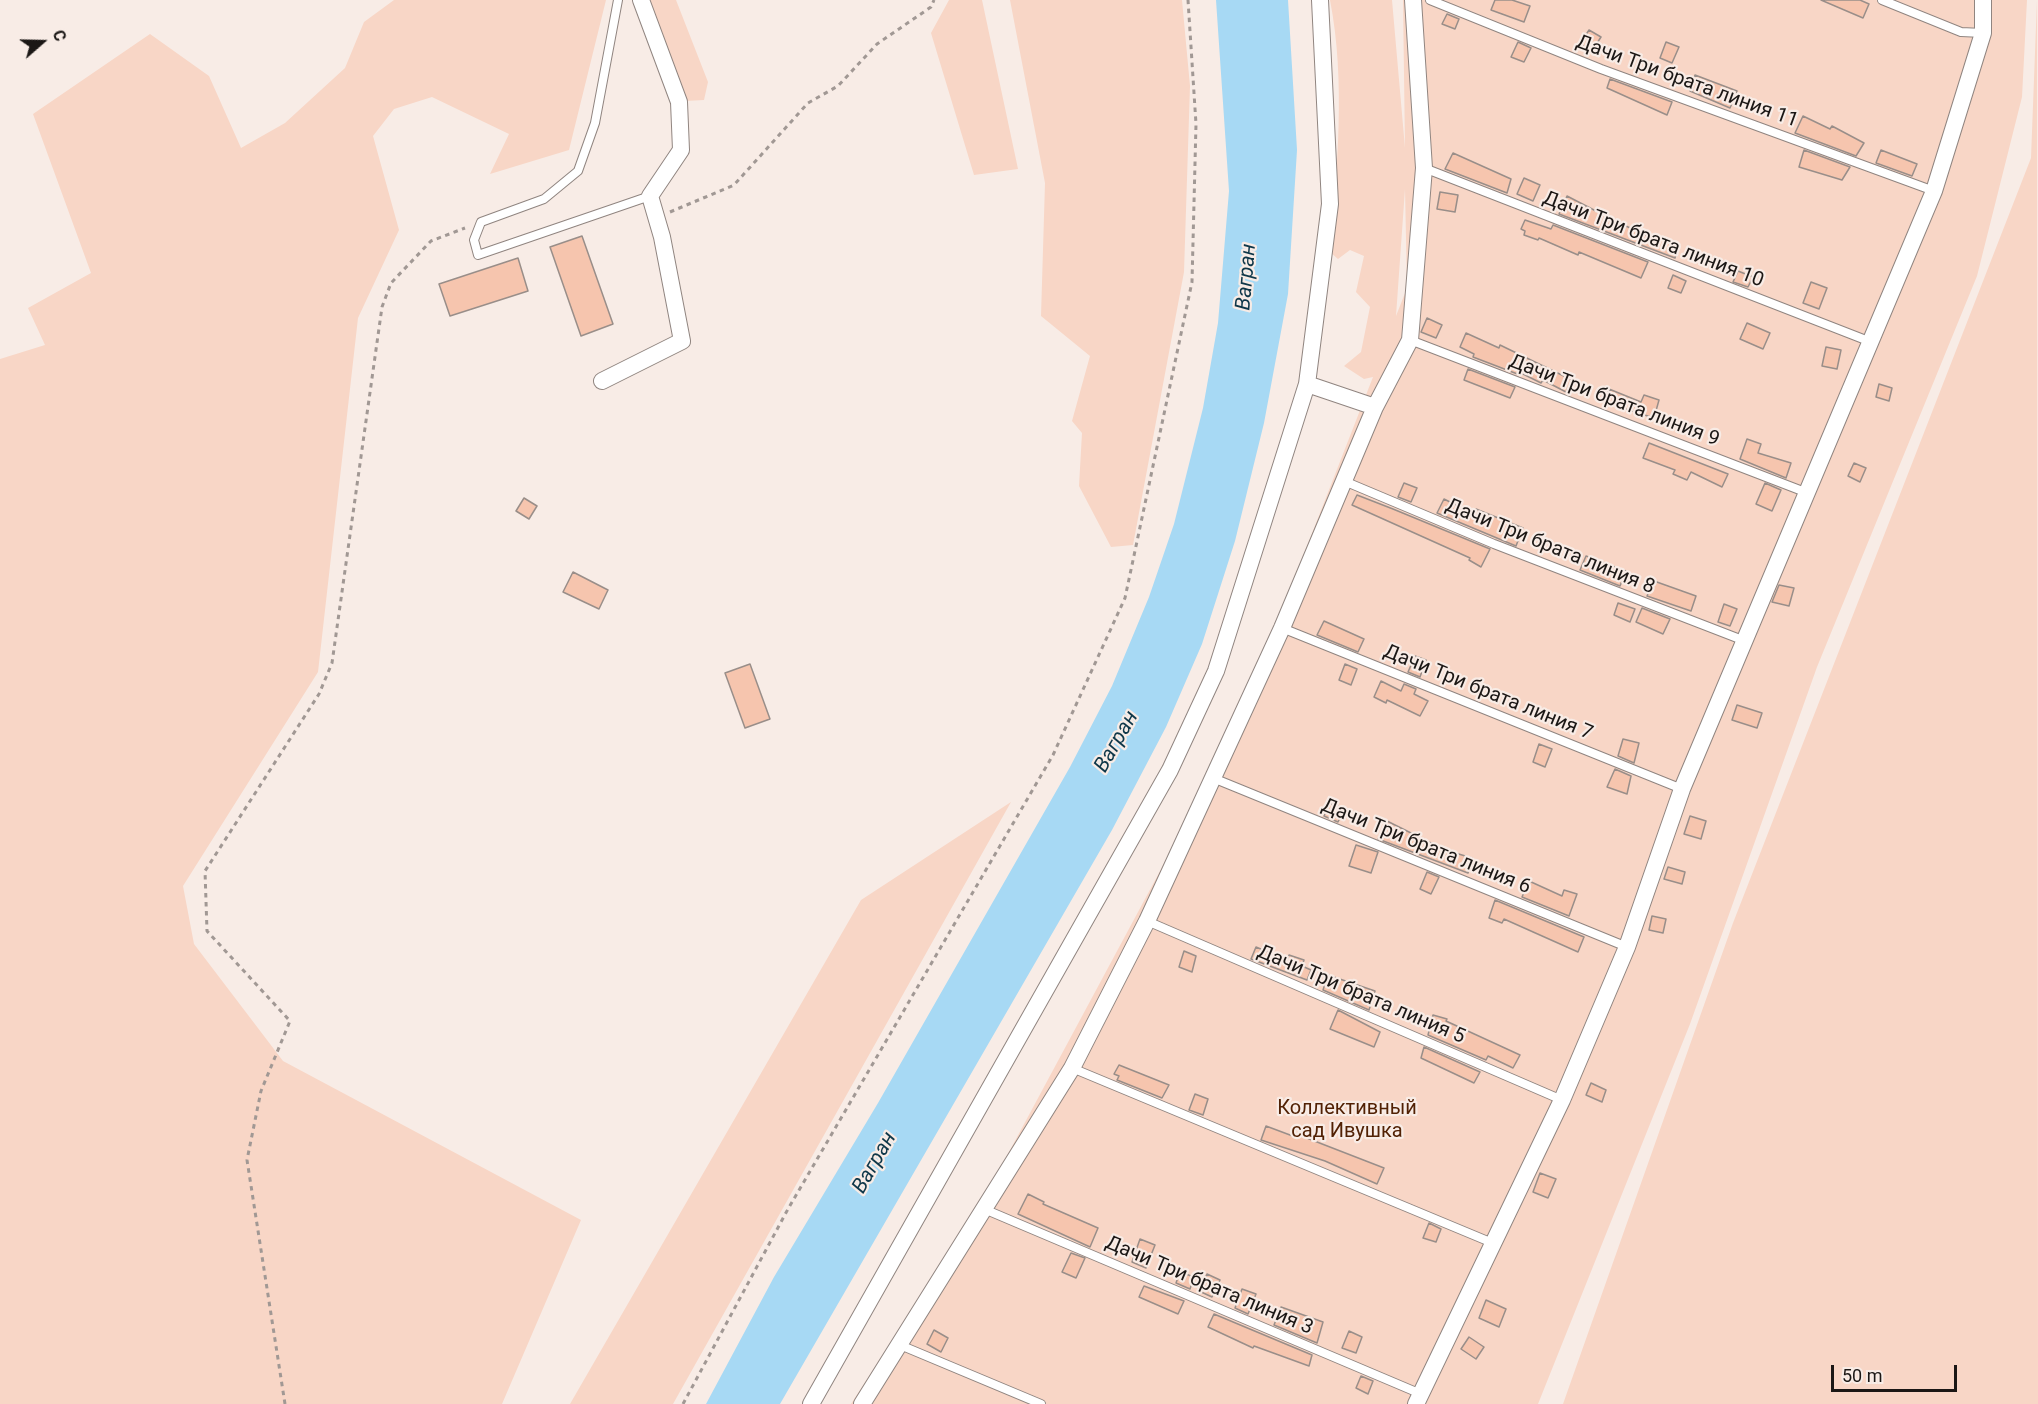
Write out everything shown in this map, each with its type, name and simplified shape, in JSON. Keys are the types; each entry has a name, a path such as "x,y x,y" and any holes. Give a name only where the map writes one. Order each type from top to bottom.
{"street":[{"path":"602,381 682,341 662,237 650,196 681,150 679,102 641,0"},
{"path":"811,1404 1170,770 1216,671 1307,384 1330,204 1320,0"},
{"path":"862,1404 1072,1068 1147,921 1282,628 1375,407 1410,340 1424,168 1413,0"},
{"path":"1419,1399 1562,1100 1627,947 1682,789 1805,492 1934,191 1983,33 1983,0"},
{"path":"1307,384 1375,407"}],"lane":[{"path":"618,0 596,123 578,171 544,199 480,222 474,240 477,255 650,196"},
{"name":"Дачи Три брата линия 11","path":"1430,0 1601,69 1934,191"},
{"path":"1882,0 1960,32 1983,33"},
{"name":"Дачи Три брата линия 10","path":"1424,168 1871,342"},
{"name":"Дачи Три брата линия 9","path":"1410,340 1805,492"},
{"name":"Дачи Три брата линия 8","path":"1344,481 1494,544 1745,641"},
{"name":"Дачи Три брата линия 7","path":"1282,628 1682,789"},
{"name":"Дачи Три брата линия 6","path":"1213,778 1627,947"},
{"name":"Дачи Три брата линия 5","path":"1147,921 1562,1100"},
{"path":"1072,1068 1495,1244"},
{"name":"Дачи Три брата линия 3","path":"984,1209 1419,1399"},
{"path":"900,1345 1041,1404"}],"path":[{"path":"650,196 669,212 734,185 808,103 838,86 878,44 931,7 934,0"},
{"path":"683,1404 788,1209 1053,755 1125,598 1192,282 1196,124 1188,0"},
{"path":"285,1404 248,1160 261,1091 290,1021 207,931 205,870 319,694 332,663 382,307 391,283 431,241 480,222"}],"green space":[{"path":"394,0 606,0 569,150 490,174 509,134 432,97 394,109 373,136 399,230 358,318 318,672 183,886 194,944 283,1061 581,1220 502,1404 0,1404 0,359 45,345 28,308 91,273 33,114 150,34 209,76 241,148 285,123 345,68 364,22"},
{"path":"649,0 676,0 708,82 704,100 685,101"},
{"path":"949,0 982,0 1018,169 974,175 931,33"},
{"path":"1010,0 1182,0 1190,86 1184,272 1133,545 1111,547 1079,486 1082,433 1072,421 1090,356 1041,316 1045,183"},
{"name":"Коллективный сад Ивушка","path":"1330,0 1392,0 1405,148 1403,0 2027,0 2022,97 1977,276 1817,667 1690,1024 1538,1404 851,1404 980,1206 1188,819 1281,613 1373,377 1364,379 1344,366 1361,352 1370,307 1356,292 1364,256 1350,250 1338,259 1330,252 1339,126 1335,31","holes":["1405,189 1407,288 1396,316"]},
{"path":"2037,0 2038,1404 1563,1404 1733,923 2031,158"},
{"path":"1011,802 673,1404 570,1404 861,900"}],"water":[{"name":"Вагран","path":"1216,0 1288,0 1297,150 1288,294 1264,423 1235,541 1202,644 1166,727 1112,830 780,1404 706,1404 774,1277 878,1103 1070,767 1112,686 1149,597 1174,524 1203,408 1218,323 1229,191"}],"building":[{"path":"1495,0 1512,0 1530,6 1524,22 1491,10"},
{"path":"1821,0 1860,0 1869,4 1863,18"},
{"path":"1447,14 1459,19 1455,29 1442,24"},
{"path":"1589,30 1601,37 1592,51 1580,44"},
{"path":"1518,42 1531,48 1524,62 1511,57"},
{"path":"1666,42 1679,47 1672,63 1660,58"},
{"path":"1695,75 1737,91 1730,108 1690,91"},
{"path":"1610,79 1672,102 1667,115 1607,88"},
{"path":"1803,116 1830,129 1832,126 1864,143 1856,156 1795,133"},
{"path":"1804,150 1850,167 1842,180 1799,167"},
{"path":"1881,150 1917,164 1912,176 1876,163"},
{"path":"1453,153 1511,179 1507,193 1445,169"},
{"path":"1524,178 1540,185 1533,201 1517,194"},
{"path":"1440,192 1458,195 1455,212 1437,209"},
{"path":"1567,196 1653,238 1679,244 1675,258 1559,214"},
{"path":"1525,220 1551,229 1553,225 1648,262 1641,278 1579,252 1578,255 1539,238 1538,240 1524,235 1525,231 1521,229"},
{"path":"582,236 613,324 581,336 550,247"},
{"path":"518,258 528,291 450,316 439,284"},
{"path":"1738,271 1753,277 1748,287 1733,282"},
{"path":"1673,275 1686,281 1681,293 1668,288"},
{"path":"1811,282 1827,288 1819,309 1803,303"},
{"path":"1427,318 1442,325 1436,338 1421,332"},
{"path":"1747,323 1770,333 1763,349 1740,339"},
{"path":"1466,333 1499,348 1500,345 1572,380 1566,392 1543,380 1541,383 1521,373 1520,375 1473,357 1474,354 1460,347"},
{"path":"1826,347 1841,350 1837,369 1822,366"},
{"path":"1468,369 1515,387 1510,398 1464,380"},
{"path":"1879,384 1892,388 1889,401 1876,397"},
{"path":"1609,389 1641,402 1644,395 1659,400 1654,418 1604,402"},
{"path":"1747,439 1761,444 1758,453 1791,463 1786,478 1740,459"},
{"path":"1649,443 1728,474 1722,487 1691,472 1687,480 1673,474 1675,470 1643,458"},
{"path":"1854,463 1866,468 1860,482 1848,476"},
{"path":"1404,483 1417,488 1411,502 1398,497"},
{"path":"1765,483 1781,490 1772,511 1756,504"},
{"path":"1357,495 1490,549 1481,567 1469,560 1470,558 1352,505"},
{"path":"524,498 537,506 529,519 516,511"},
{"path":"1444,499 1474,514 1476,509 1523,528 1516,546 1437,513"},
{"path":"1586,556 1626,571 1620,586 1580,570"},
{"path":"573,572 608,590 599,609 563,592"},
{"path":"1654,581 1696,596 1691,611 1647,596"},
{"path":"1779,585 1794,588 1789,606 1772,602"},
{"path":"1618,603 1635,609 1630,622 1614,615"},
{"path":"1724,604 1737,609 1730,626 1718,622"},
{"path":"1642,608 1670,619 1663,634 1636,622"},
{"path":"1324,621 1364,639 1358,652 1317,635"},
{"path":"1415,656 1426,660 1420,677 1408,672"},
{"path":"750,664 770,719 745,728 725,673"},
{"path":"1345,664 1357,669 1351,685 1339,680"},
{"path":"1381,681 1401,691 1404,684 1416,689 1414,694 1428,701 1420,716 1387,700 1386,703 1374,697"},
{"path":"1737,705 1762,713 1757,728 1732,720"},
{"path":"1623,739 1639,743 1634,763 1618,756"},
{"path":"1539,744 1552,749 1545,767 1533,762"},
{"path":"1615,769 1631,776 1627,794 1607,787"},
{"path":"1330,803 1344,809 1338,822 1324,816"},
{"path":"1690,816 1706,821 1701,839 1684,834"},
{"path":"1387,821 1433,844 1432,846 1472,858 1468,873 1378,839"},
{"path":"1356,845 1378,852 1371,873 1349,866"},
{"path":"1668,867 1685,872 1682,884 1664,879"},
{"path":"1427,872 1439,877 1431,894 1420,889"},
{"path":"1529,881 1562,896 1564,890 1577,894 1569,916 1522,897"},
{"path":"1495,900 1584,937 1578,952 1504,919 1502,923 1489,918"},
{"path":"1652,916 1666,919 1663,933 1649,930"},
{"path":"1256,947 1287,960 1289,955 1304,960 1302,966 1311,970 1307,980 1251,959"},
{"path":"1184,951 1196,956 1192,972 1179,967"},
{"path":"1328,975 1375,991 1369,1010 1323,990"},
{"path":"1338,1010 1380,1032 1374,1047 1330,1029"},
{"path":"1433,1015 1447,1019 1446,1021 1520,1055 1513,1068 1488,1056 1486,1060 1428,1035"},
{"path":"1424,1047 1480,1072 1474,1083 1421,1058"},
{"path":"1119,1065 1169,1085 1162,1098 1117,1080 1119,1076 1114,1074"},
{"path":"1591,1083 1606,1090 1602,1102 1586,1095"},
{"path":"1195,1094 1208,1099 1203,1115 1189,1110"},
{"path":"1266,1126 1298,1138 1299,1135 1384,1168 1377,1184 1325,1161 1261,1140"},
{"path":"1540,1173 1556,1179 1548,1198 1533,1192"},
{"path":"1028,1194 1044,1202 1043,1204 1098,1228 1090,1247 1018,1214"},
{"path":"1429,1223 1441,1229 1436,1242 1423,1238"},
{"path":"1140,1239 1155,1245 1146,1268 1132,1262"},
{"path":"1071,1253 1085,1258 1076,1278 1062,1272"},
{"path":"1180,1272 1194,1277 1190,1289 1176,1283"},
{"path":"1207,1274 1220,1280 1212,1297 1199,1291"},
{"path":"1144,1286 1184,1301 1178,1314 1139,1297"},
{"path":"1242,1289 1256,1294 1248,1314 1235,1308"},
{"path":"1486,1300 1506,1309 1499,1327 1479,1318"},
{"path":"1281,1307 1323,1322 1317,1343 1274,1325"},
{"path":"1214,1314 1312,1355 1309,1366 1254,1346 1253,1348 1208,1327"},
{"path":"934,1330 948,1338 941,1352 927,1344"},
{"path":"1349,1331 1362,1337 1356,1353 1342,1348"},
{"path":"1469,1337 1484,1347 1476,1359 1461,1349"},
{"path":"1361,1376 1373,1381 1368,1394 1356,1388"}]}
